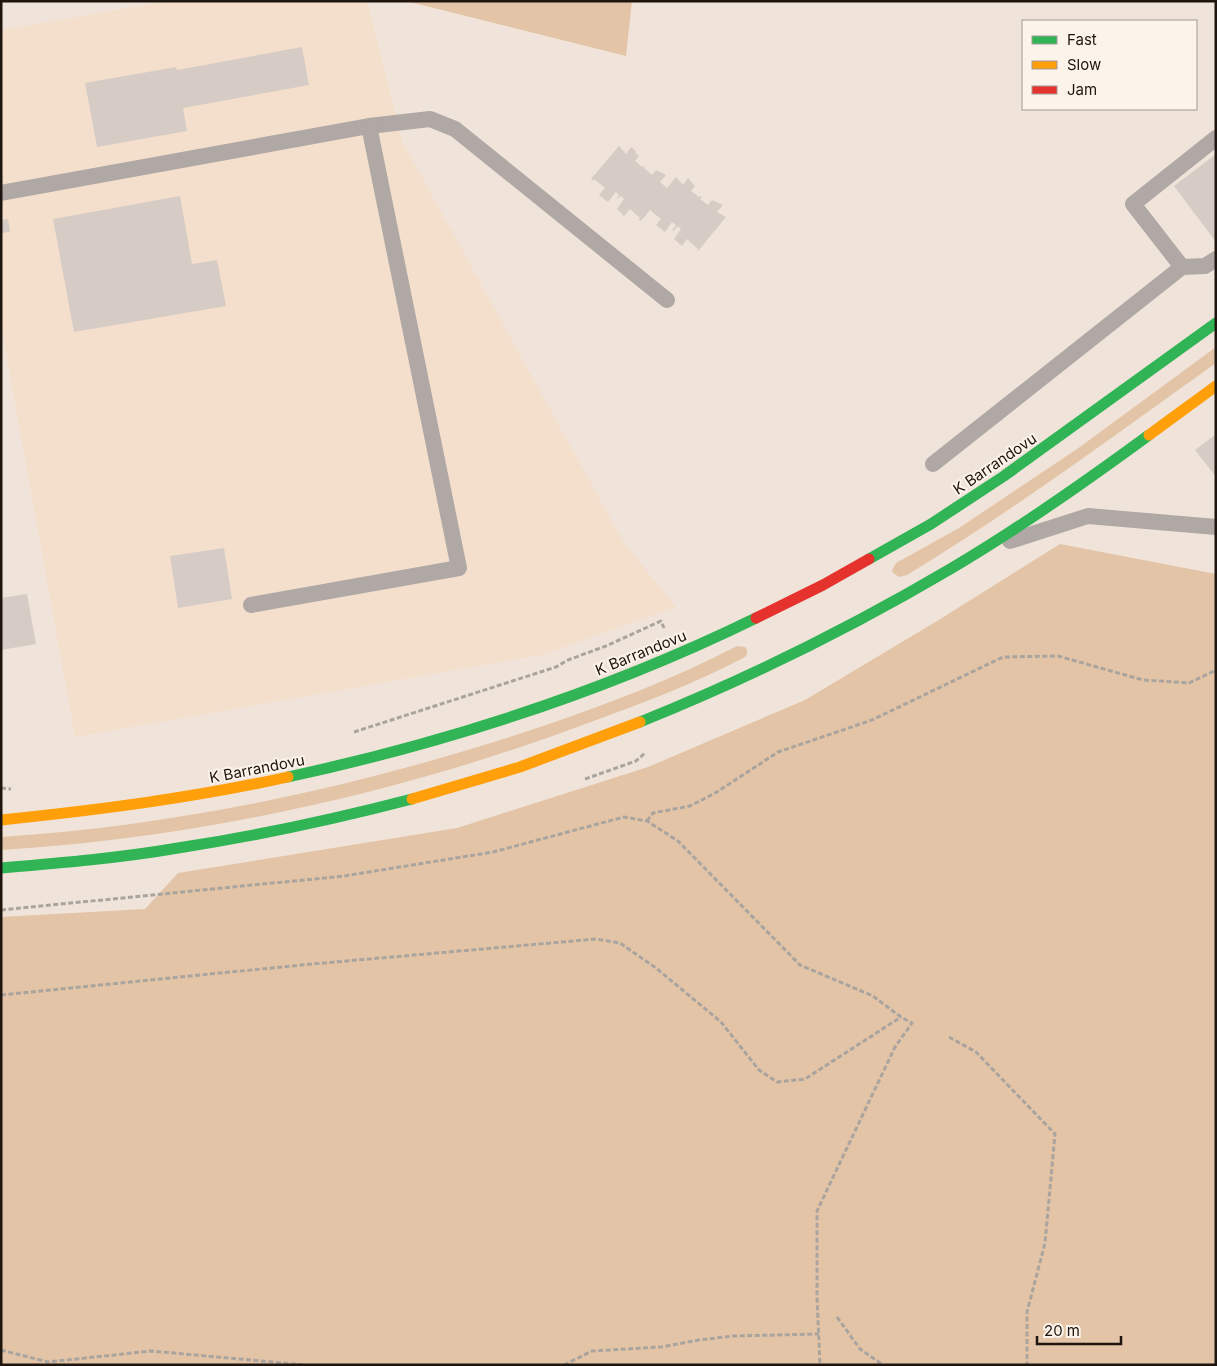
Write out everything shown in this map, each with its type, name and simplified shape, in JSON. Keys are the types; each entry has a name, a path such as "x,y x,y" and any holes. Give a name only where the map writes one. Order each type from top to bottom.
{"main road":[{"name":"K Barrandovu","path":"2,820 110,809 182,799 237,790 352,764 423,746 495,724 600,686 669,658 769,613 932,524 1024,463 1214,323"},
{"path":"1,868 121,857 265,834 409,799 505,770 617,732 718,690 914,590 977,552 1099,470 1216,386"}],"lane":[{"path":"1,193 369,126 430,120 455,129 667,300"},
{"path":"251,606 460,568 369,126"},
{"path":"1182,267 1133,204 1216,138"},
{"path":"933,464 1182,267 1205,266 1216,259"},
{"path":"977,552 1088,516 1216,527"}],"path":[{"path":"353,732 556,667 568,660 606,646 660,621 664,628"},
{"path":"646,821 653,813 690,806 717,792 778,752 872,720 1003,657 1058,656 1143,680 1189,683 1216,670"},
{"path":"585,780 636,761 642,754 647,752"},
{"path":"1,788 12,790"},
{"path":"1,910 344,876 493,852 624,817 646,821 678,842 800,965 873,996 900,1017 912,1023 890,1056 816,1212 820,1365"},
{"path":"1,996 301,965 596,938 620,943 656,968 721,1022 759,1070 777,1082 805,1079 900,1017"},
{"path":"949,1038 976,1052 1055,1134 1045,1243 1027,1312 1027,1365"},
{"path":"837,1317 860,1349 883,1365"},
{"path":"564,1365 592,1352 661,1347 733,1336 819,1334"},
{"path":"1,1350 48,1362 151,1351 306,1365"}],"shaded area":[{"path":"168,1 367,1 402,141 624,543 676,607 542,655 75,737 1,325 1,30"},
{"path":"406,1 632,1 626,56"},
{"path":"1216,347 1216,363 1063,472 986,525 907,575 899,577 893,573 892,570 896,563 959,528 1077,449"},
{"path":"1060,544 1216,574 1216,1365 1,1365 1,917 145,909 178,873 457,828 648,767 805,700 942,618"},
{"path":"737,646 745,647 747,655 745,657 688,684 591,722 448,770 301,808 226,823 76,844 1,850 1,837 126,825 189,815 312,791 434,760 587,711 708,661"}],"building":[{"path":"302,47 309,85 183,108 187,131 97,147 85,83 176,67 177,70"},
{"path":"619,146 626,154 631,147 636,151 639,156 635,161 642,167 644,166 652,175 656,170 666,175 660,182 667,188 676,177 683,185 688,178 695,186 691,191 702,197 700,199 708,205 712,200 723,205 717,212 726,217 698,251 687,239 682,246 674,239 681,229 678,226 673,231 676,225 672,222 665,232 656,225 661,219 650,210 641,221 630,209 624,216 617,209 624,199 621,196 616,200 619,195 616,192 608,202 599,195 605,188 594,179 593,181 591,179"},
{"path":"1216,154 1216,242 1174,186"},
{"path":"180,196 192,264 217,260 226,306 74,332 53,219"},
{"path":"8,219 10,232 1,233 1,220"},
{"path":"1216,434 1216,477 1195,450"},
{"path":"224,548 232,599 178,608 170,556"},
{"path":"27,594 36,644 1,650 1,598"}],"traffic: fast":[{"path":"869,559 931,524 1004,476 1216,323"},
{"path":"640,722 720,688 799,651 914,590 1027,521 1149,435"},
{"path":"288,777 408,748 526,712 643,669 756,618"},
{"path":"1,868 156,852 296,826 412,799"}],"traffic: slow":[{"path":"1149,435 1216,386"},
{"path":"412,799 520,767 640,722"},
{"path":"1,820 145,803 288,777"}],"traffic: jam":[{"path":"756,618 823,585 869,559"}]}
